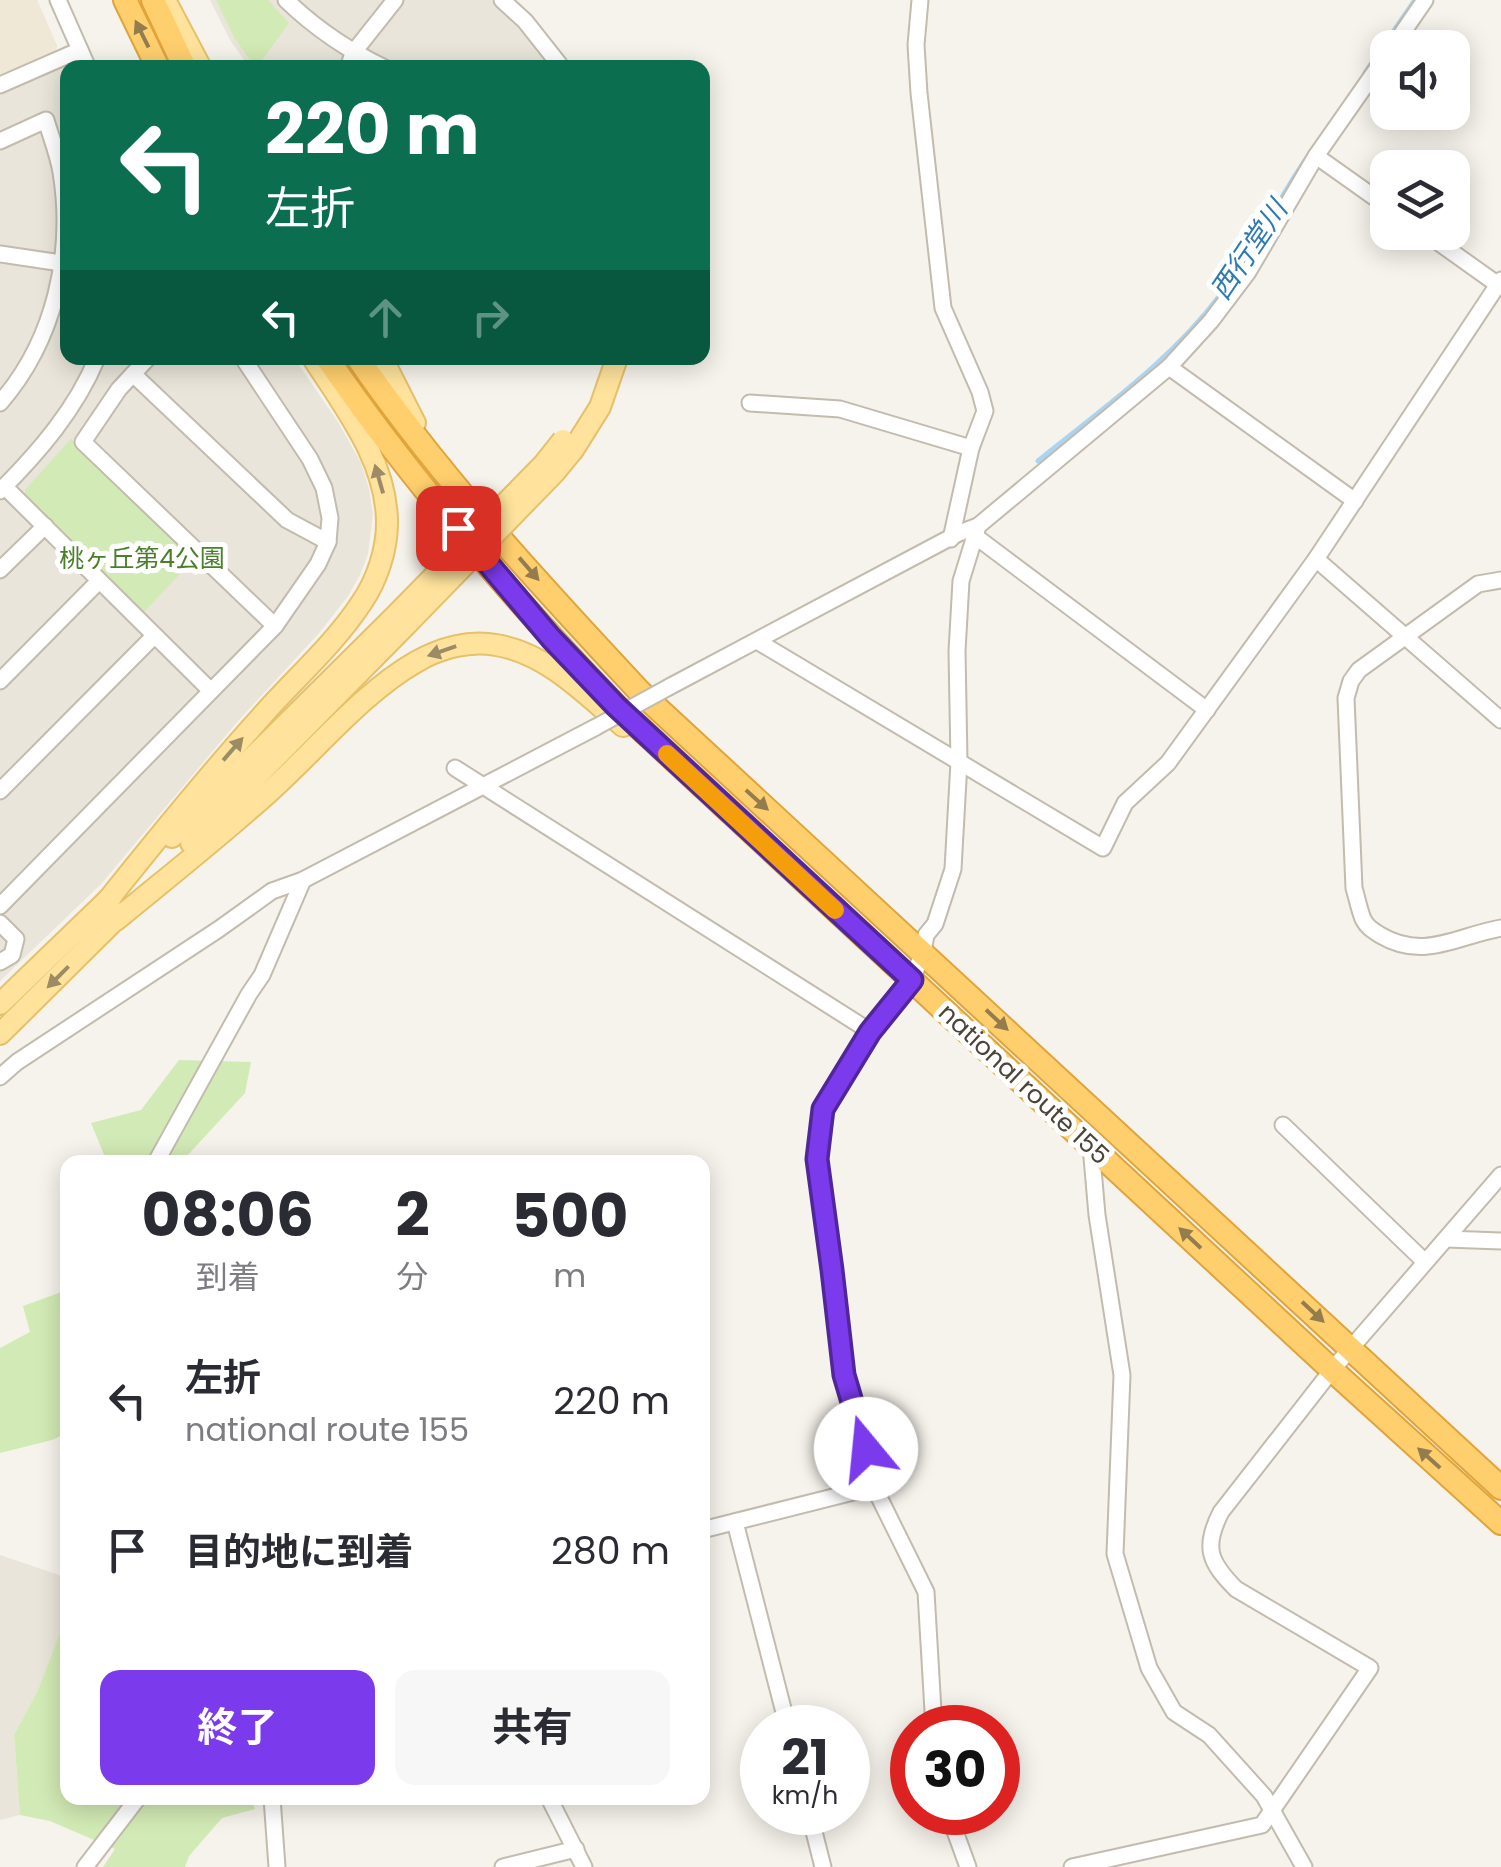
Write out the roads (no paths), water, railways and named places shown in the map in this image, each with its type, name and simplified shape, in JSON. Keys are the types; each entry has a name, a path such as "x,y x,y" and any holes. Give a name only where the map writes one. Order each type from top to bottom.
{"highway":[{"path":"125,0 154,60"},
{"path":"153,0 181,60"},
{"name":"national route 155","path":"333,365 411,472 551,638 616,706 1501,1524"},
{"name":"national route 155","path":"363,365 442,468 641,693 1501,1488"}],"main road":[{"path":"165,0 197,60"},
{"path":"110,912 186,802 334,640 372,585 384,552 386,501 373,457 318,365"},
{"path":"385,365 442,468"},
{"path":"568,445 600,365"},
{"path":"0,1034 110,912 403,618 544,464 568,445 600,408 614,365"},
{"path":"0,1004 110,912 269,793 396,674 437,651 458,646 498,645 526,654 561,674 754,834"}],"street":[{"path":"58,0 84,60"},
{"path":"286,0 350,60 395,0"},
{"path":"502,0 525,21 556,60"},
{"path":"920,0 916,46 919,93 943,308 985,411 971,448 952,538"},
{"path":"1404,30 1425,0"},
{"path":"0,85 80,50"},
{"path":"0,1077 272,891 303,880 952,538 976,531 1169,367 1211,321 1248,272 1316,156 1370,79"},
{"path":"0,142 46,120 60,166"},
{"path":"1316,156 1370,194"},
{"path":"757,641 1103,848 1125,803 1168,763 1207,710 1316,559 1500,284 1450,250"},
{"path":"0,254 60,263"},
{"path":"0,403 24,372 39,343 60,283"},
{"path":"94,365 63,419 2,489 211,691"},
{"path":"141,365 119,389 84,442 276,626"},
{"path":"0,906 276,626 318,564 328,542 330,518 324,488 310,459 249,365"},
{"path":"1169,367 1355,501"},
{"path":"133,374 287,520 328,542"},
{"path":"750,403 840,409 971,448"},
{"path":"0,570 44,526"},
{"path":"976,531 1207,710"},
{"path":"933,1705 926,1592 880,1497 844,1375 817,1159 823,1109 870,1032 912,980 954,869 961,581 976,531"},
{"path":"1316,559 1501,720"},
{"path":"1501,580 1478,584 1359,670 1346,698 1354,888 1362,918 1370,929 1390,941 1414,948 1501,928"},
{"path":"0,681 99,581"},
{"path":"0,790 154,636"},
{"path":"455,768 870,1032"},
{"path":"160,1155 262,975 303,880"},
{"path":"0,922 16,938 12,955 0,962"},
{"path":"1283,1126 1424,1262"},
{"path":"1092,1146 1097,1216 1122,1375 1116,1554 1149,1668 1174,1712 1209,1735 1264,1796 1304,1867"},
{"path":"1072,1867 1262,1826 1370,1668 1236,1589 1218,1571 1210,1554 1210,1533 1221,1512 1332,1370 1501,1174"},
{"path":"1446,1239 1501,1241"},
{"path":"710,1528 877,1486"},
{"path":"735,1522 782,1705"},
{"path":"85,1867 133,1805"},
{"path":"273,1805 277,1867"},
{"path":"553,1805 584,1867"},
{"path":"815,1835 823,1867"},
{"path":"956,1835 968,1867"},
{"path":"503,1867 576,1848"}],"waterway":[{"name":"西行堂川","path":"1365,73 1415,0"},
{"name":"西行堂川","path":"1038,461 1135,383 1201,318 1244,261 1308,156"}],"park label":[{"name":"桃ヶ丘第4公園","path":"142,558"}]}
